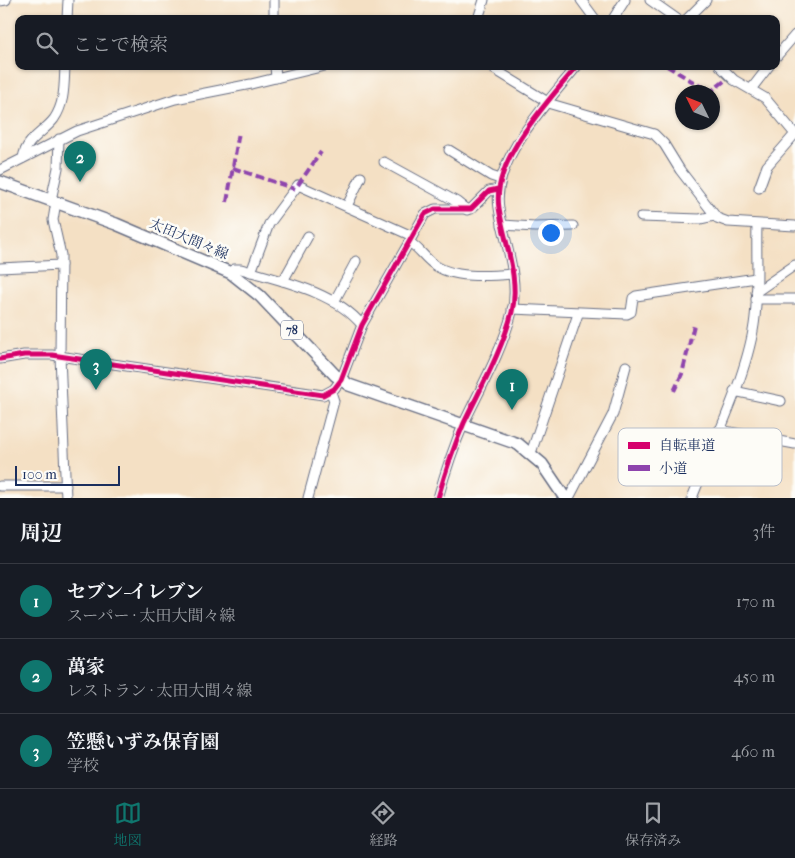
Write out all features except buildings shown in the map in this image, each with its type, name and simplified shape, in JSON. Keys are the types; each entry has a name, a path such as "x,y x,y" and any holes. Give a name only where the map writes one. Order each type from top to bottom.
{"main road":[{"name":"太田大間々線","path":"0,182 212,263 231,273 260,296 341,380 357,389 518,444 546,469 567,498"}],"street":[{"path":"0,1 6,0"},
{"path":"67,15 68,0"},
{"path":"274,0 274,15"},
{"path":"479,15 484,0"},
{"path":"581,0 593,15"},
{"path":"616,15 625,0"},
{"path":"650,0 671,15"},
{"path":"691,15 706,0"},
{"path":"780,52 795,35"},
{"path":"23,158 32,139 53,120 61,105 64,97 65,70"},
{"path":"275,70 276,78"},
{"path":"0,170 59,139 183,97 309,70"},
{"path":"496,70 548,102 654,134 664,144 714,216 724,221 756,225 795,226"},
{"path":"438,498 463,426 505,335 512,310 512,274 502,225 498,189 500,179 522,139 574,70"},
{"path":"724,70 734,80 752,88 765,98 795,134 766,166 759,188"},
{"path":"752,88 766,70"},
{"path":"59,139 53,220 61,255 60,356 66,498"},
{"path":"449,150 491,176 500,179"},
{"path":"384,162 457,202 467,210"},
{"path":"347,206 362,177"},
{"path":"251,272 269,224 298,185 347,206 410,239 432,264 446,270 458,274 512,274"},
{"path":"0,359 35,355 60,356 323,395 331,392 341,380 362,325 427,212 435,209 467,210 474,208 489,191 498,189"},
{"path":"641,217 700,219 714,216"},
{"path":"502,225 573,226"},
{"path":"719,428 734,391 752,335 756,295 756,225"},
{"path":"283,281 308,236"},
{"path":"334,302 356,261"},
{"path":"0,268 61,265"},
{"path":"756,295 795,265"},
{"path":"231,273 237,269 283,281 334,302 351,314 362,325"},
{"path":"512,310 578,314 627,314 630,312 633,298 636,296 756,278"},
{"path":"756,295 795,299"},
{"path":"530,453 578,314"},
{"path":"567,498 613,414 626,366"},
{"path":"734,391 781,401"},
{"path":"308,498 334,401 331,392"},
{"path":"782,442 795,444"},
{"path":"0,486 66,486"},
{"path":"692,498 697,486"}],"marked path":[{"path":"674,70 710,92 727,79"},
{"path":"227,202 239,132"},
{"path":"298,185 321,152"},
{"path":"233,168 295,189"},
{"path":"674,391 682,374 694,325"}],"cycle path":[{"path":"438,498 456,442 497,355 512,312 514,299 513,273 499,208 499,190 504,170 524,132 574,70"},
{"path":"0,359 24,355 52,355 323,395 334,389 341,380 362,325 425,214 435,209 471,209 489,191 498,189"}],"place":[{"name":"萬家","path":"80,182"},
{"name":"笠懸いずみ保育園","path":"96,390"},
{"name":"セブン-イレブン","path":"512,410"}]}
